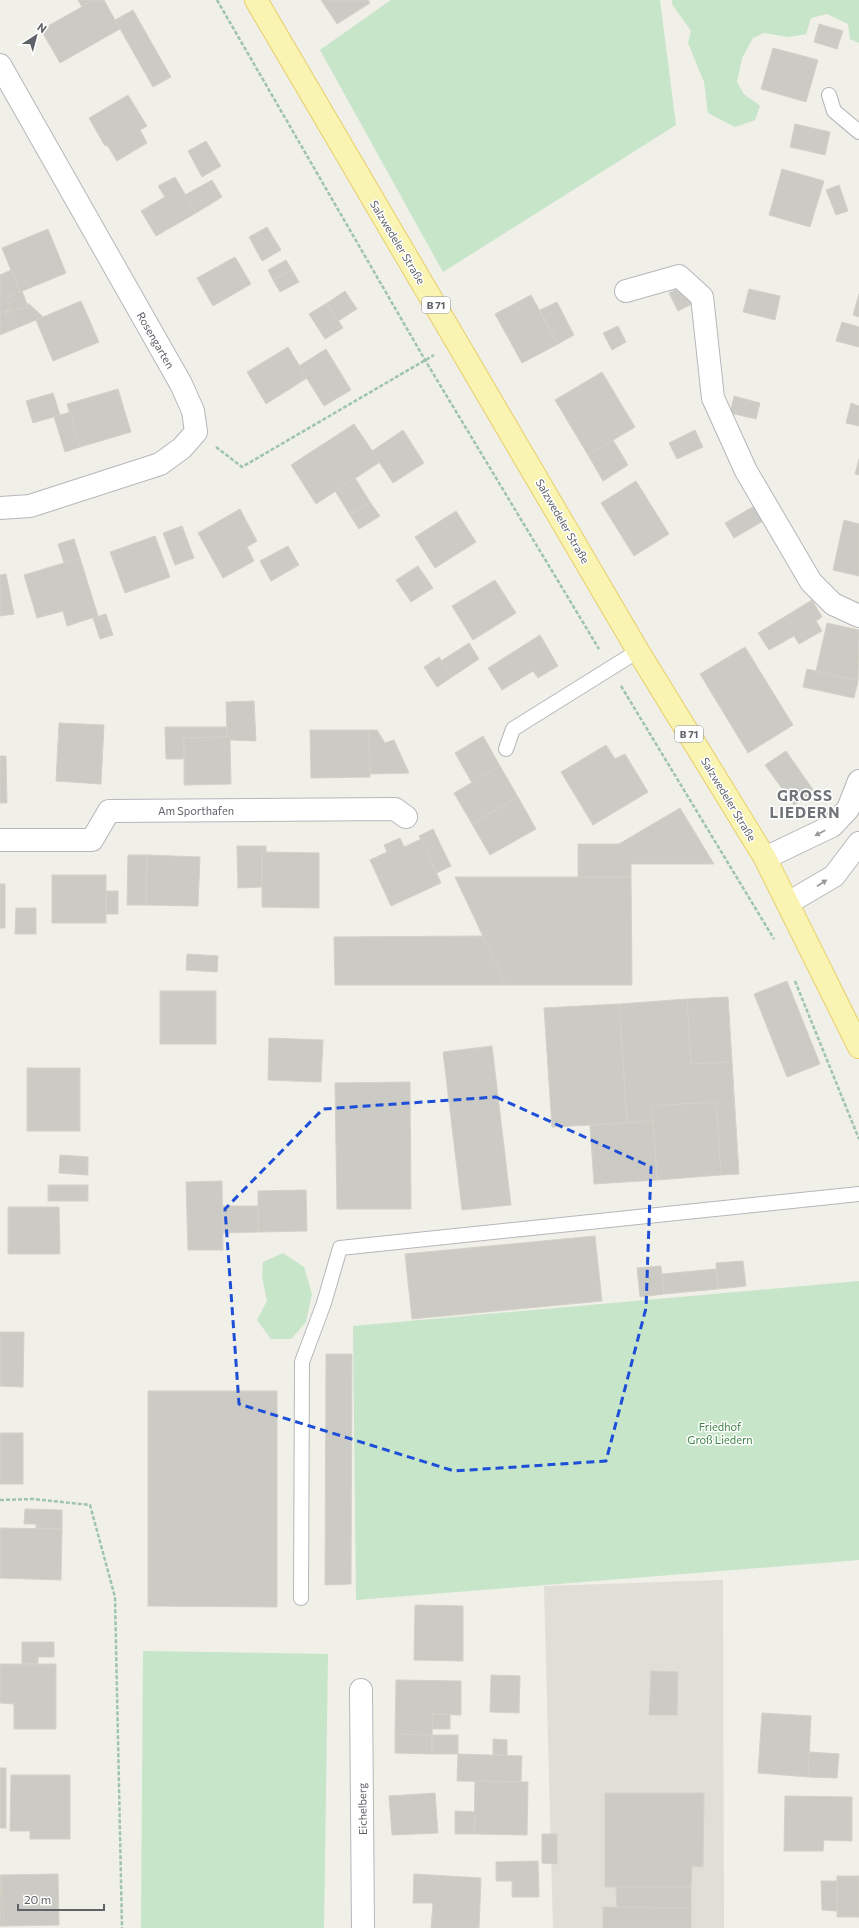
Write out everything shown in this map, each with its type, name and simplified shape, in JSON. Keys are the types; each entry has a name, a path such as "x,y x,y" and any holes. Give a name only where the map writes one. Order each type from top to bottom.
{"main road":[{"name":"Salzwedeler Straße","path":"256,0 638,651 765,858 859,1047"}],"street":[{"name":"Rosengarten","path":"0,65 181,384 193,411 196,432"},
{"path":"626,291 679,276 702,297 713,398 746,471 811,582 833,604 859,616"},
{"path":"0,508 30,506 160,464 182,448 196,432"},
{"path":"765,858 832,826 848,809 859,781"},
{"name":"Am Sporthafen","path":"0,840 92,840 109,811 395,809 406,817"},
{"path":"788,903 834,876 859,844"},
{"name":"Eichelberg","path":"361,1690 363,1928"}],"lane":[{"path":"829,95 834,111 859,132"},
{"path":"506,749 513,729 638,651"},
{"path":"301,1598 302,1362 324,1303 340,1248 859,1194"}],"path":[{"path":"217,0 425,360 777,945"},
{"path":"196,432 242,467 458,342"},
{"path":"794,980 859,1139"},
{"path":"0,1500 32,1499 90,1505 115,1597 122,1928"}],"highlighted area":[{"path":"496,1097 651,1167 646,1308 606,1461 454,1471 239,1404 225,1209 323,1109"}],"shaded area":[{"path":"723,1580 724,1928 553,1928 544,1586"}],"green space":[{"path":"391,0 660,0 676,125 443,272 320,50"},
{"path":"672,0 859,0 859,43 850,39 848,24 827,14 811,18 806,34 789,37 764,33 753,38 742,58 737,82 744,94 760,106 755,120 735,127 708,113 704,82 688,43 691,31 672,4"},
{"path":"283,1253 304,1267 312,1294 306,1322 291,1339 271,1339 257,1320 267,1301 262,1277 263,1262"},
{"name":"Friedhof Groß Liedern","path":"859,1281 859,1560 356,1600 353,1326"},
{"path":"143,1651 328,1654 324,1928 141,1928"}],"building":[{"path":"78,0 94,0 82,7"},
{"path":"94,0 104,0 120,29 60,63 41,30"},
{"path":"321,0 368,0 370,3 337,24"},
{"path":"133,10 171,77 153,87 115,20"},
{"path":"819,24 843,31 837,49 814,42"},
{"path":"773,48 818,60 806,102 761,89"},
{"path":"128,95 147,126 140,130 147,143 117,161 107,145 105,146 89,118"},
{"path":"795,124 830,132 825,155 790,147"},
{"path":"206,141 221,166 202,177 188,151"},
{"path":"782,169 824,181 810,227 769,215"},
{"path":"175,177 196,213 156,236 141,211 165,197 158,186"},
{"path":"212,180 222,197 196,213 185,195"},
{"path":"839,185 848,211 836,215 826,190"},
{"path":"267,227 281,250 262,261 249,237"},
{"path":"48,229 66,273 20,292 2,248"},
{"path":"235,257 251,284 213,306 197,278"},
{"path":"286,260 292,270 273,280 268,270"},
{"path":"11,270 20,292 6,298 11,308 0,313 0,275"},
{"path":"292,270 299,282 280,292 273,280"},
{"path":"683,286 692,304 678,311 669,293"},
{"path":"749,289 780,296 775,320 743,312"},
{"path":"22,291 28,307 4,313 11,308 6,298"},
{"path":"345,291 357,309 338,321 327,303"},
{"path":"859,294 859,317 853,315"},
{"path":"531,295 558,344 522,363 495,314"},
{"path":"81,301 99,342 53,361 36,320"},
{"path":"557,302 574,335 558,344 540,310"},
{"path":"28,303 43,317 19,327 4,313 28,307"},
{"path":"327,303 343,328 325,339 309,314"},
{"path":"11,308 4,313 19,327 0,335 0,313"},
{"path":"842,322 859,327 859,347 836,341"},
{"path":"618,326 626,342 612,350 603,333"},
{"path":"288,347 307,378 266,404 247,372"},
{"path":"326,349 351,390 324,406 299,366"},
{"path":"602,372 635,427 588,455 555,400"},
{"path":"118,389 131,432 80,447 67,404"},
{"path":"53,393 60,415 33,423 26,401"},
{"path":"734,396 760,403 756,419 730,413"},
{"path":"851,403 859,406 859,426 846,423"},
{"path":"70,412 80,447 65,452 54,417"},
{"path":"354,424 380,462 316,504 291,465"},
{"path":"403,430 424,463 393,483 372,451"},
{"path":"695,430 703,447 677,459 669,443"},
{"path":"613,440 628,465 603,481 588,455"},
{"path":"859,459 859,475 855,474"},
{"path":"355,478 370,502 350,515 335,491"},
{"path":"636,481 669,534 634,556 601,503"},
{"path":"370,502 380,516 359,529 350,515"},
{"path":"756,505 765,520 734,538 725,523"},
{"path":"240,509 257,541 247,547 254,561 223,578 198,533"},
{"path":"456,511 476,542 435,568 415,537"},
{"path":"844,520 859,524 859,576 833,570"},
{"path":"182,526 194,558 175,565 163,533"},
{"path":"155,536 170,577 125,593 110,552"},
{"path":"74,539 80,558 64,563 58,544"},
{"path":"288,546 299,565 271,581 260,561"},
{"path":"80,558 98,616 67,626 63,611 37,618 24,575"},
{"path":"418,566 433,588 411,602 396,580"},
{"path":"6,574 14,614 0,616 0,575"},
{"path":"495,580 516,613 473,640 452,606"},
{"path":"812,600 822,617 816,621 822,631 799,644 794,636 769,650 758,633"},
{"path":"106,614 113,635 100,639 93,618"},
{"path":"827,623 859,630 858,681 816,671"},
{"path":"540,635 558,666 538,678 533,671 502,690 488,668"},
{"path":"469,643 479,659 452,677 441,661"},
{"path":"745,647 793,725 748,753 700,674"},
{"path":"439,657 452,677 437,687 424,667"},
{"path":"807,669 858,681 854,698 803,687"},
{"path":"254,701 256,741 231,740 230,737 227,737 226,702"},
{"path":"59,723 104,725 101,784 56,781"},
{"path":"165,727 227,727 227,737 184,738 184,759 166,759"},
{"path":"310,730 369,730 370,777 311,778"},
{"path":"369,730 377,730 385,743 394,740 409,773 370,774"},
{"path":"483,736 500,766 472,783 455,753"},
{"path":"230,737 231,784 184,785 184,738"},
{"path":"606,745 615,759 625,754 648,792 593,825 561,772"},
{"path":"786,751 814,791 794,805 765,765"},
{"path":"0,756 6,756 7,803 0,803"},
{"path":"500,766 518,797 472,824 454,793"},
{"path":"518,797 536,829 490,855 472,824"},
{"path":"680,808 714,864 631,864 631,877 578,877 578,844 619,844"},
{"path":"433,829 451,866 437,873 419,836"},
{"path":"400,838 404,847 421,839 441,883 391,906 370,860 387,852 384,845"},
{"path":"237,846 266,846 266,852 262,853 262,887 238,888"},
{"path":"262,853 319,853 319,908 262,907"},
{"path":"128,855 147,855 146,905 127,905"},
{"path":"147,855 200,857 198,906 146,905"},
{"path":"52,875 106,875 106,923 52,923"},
{"path":"455,877 631,877 632,985 506,985"},
{"path":"0,884 5,884 5,928 0,928"},
{"path":"106,891 118,891 118,914 106,914"},
{"path":"16,908 36,908 36,934 15,934"},
{"path":"483,936 506,985 335,985 334,937"},
{"path":"187,954 218,956 217,972 186,970"},
{"path":"787,981 820,1064 787,1077 754,994"},
{"path":"160,991 216,991 216,1044 160,1044"},
{"path":"728,997 732,1062 691,1064 687,999"},
{"path":"687,999 691,1064 732,1062 739,1174 721,1175 716,1102 652,1106 653,1121 627,1123 619,1004"},
{"path":"619,1004 627,1123 552,1127 544,1008"},
{"path":"269,1038 323,1040 321,1082 268,1080"},
{"path":"492,1046 511,1205 462,1210 443,1052"},
{"path":"27,1068 80,1068 80,1131 27,1131"},
{"path":"410,1082 411,1209 337,1209 335,1083"},
{"path":"716,1102 721,1175 657,1180 652,1106"},
{"path":"653,1121 657,1180 594,1184 590,1125"},
{"path":"60,1155 88,1157 88,1175 59,1173"},
{"path":"222,1181 223,1250 188,1250 186,1182"},
{"path":"48,1185 88,1185 88,1201 48,1201"},
{"path":"306,1190 307,1231 258,1232 258,1191"},
{"path":"222,1206 258,1206 258,1232 223,1233"},
{"path":"8,1207 59,1207 60,1254 8,1254"},
{"path":"595,1236 602,1301 412,1319 405,1254"},
{"path":"743,1261 746,1286 718,1289 716,1263"},
{"path":"661,1266 664,1294 640,1297 637,1268"},
{"path":"716,1269 718,1289 664,1294 662,1274"},
{"path":"0,1332 24,1332 23,1387 0,1386"},
{"path":"326,1354 352,1354 351,1584 325,1585"},
{"path":"148,1391 277,1391 277,1607 148,1606"},
{"path":"0,1433 23,1433 23,1484 0,1484"},
{"path":"25,1509 62,1510 62,1529 36,1529 36,1524 24,1524"},
{"path":"0,1528 62,1529 61,1580 0,1578"},
{"path":"415,1605 463,1606 463,1661 414,1660"},
{"path":"22,1642 54,1642 54,1657 38,1657 38,1664 22,1664"},
{"path":"0,1664 56,1664 56,1729 14,1729 14,1704 0,1703"},
{"path":"651,1671 678,1672 677,1715 649,1715"},
{"path":"491,1675 520,1676 519,1713 490,1712"},
{"path":"396,1680 461,1681 461,1715 433,1714 432,1735 395,1734"},
{"path":"762,1713 811,1716 808,1777 758,1773"},
{"path":"433,1714 450,1714 450,1729 432,1729"},
{"path":"395,1734 432,1735 432,1754 395,1753"},
{"path":"432,1735 458,1735 458,1754 432,1754"},
{"path":"493,1739 507,1740 507,1755 493,1755"},
{"path":"809,1752 839,1754 837,1778 808,1777"},
{"path":"458,1754 522,1756 521,1782 457,1781"},
{"path":"0,1768 6,1768 6,1828 0,1828"},
{"path":"11,1775 70,1775 70,1839 30,1839 30,1831 10,1831"},
{"path":"475,1781 528,1782 527,1835 474,1834"},
{"path":"435,1793 438,1833 392,1835 389,1796"},
{"path":"605,1793 704,1793 703,1867 692,1866 691,1887 605,1887"},
{"path":"785,1796 852,1797 852,1841 824,1840 823,1851 784,1851"},
{"path":"455,1811 475,1812 474,1834 455,1834"},
{"path":"542,1834 557,1834 557,1864 542,1863"},
{"path":"538,1861 539,1897 512,1897 512,1881 496,1881 496,1862"},
{"path":"58,1874 59,1925 4,1926 1,1875"},
{"path":"414,1874 481,1878 479,1928 431,1928 433,1903 413,1903"},
{"path":"1,1875 4,1926 0,1926"},
{"path":"837,1876 859,1876 859,1917 837,1917"},
{"path":"821,1881 837,1881 837,1911 822,1910"},
{"path":"616,1887 691,1887 691,1908 617,1907"},
{"path":"603,1907 691,1908 691,1928 603,1928"}],"district":[{"name":"GROSS LIEDERN","path":"805,804"}]}
